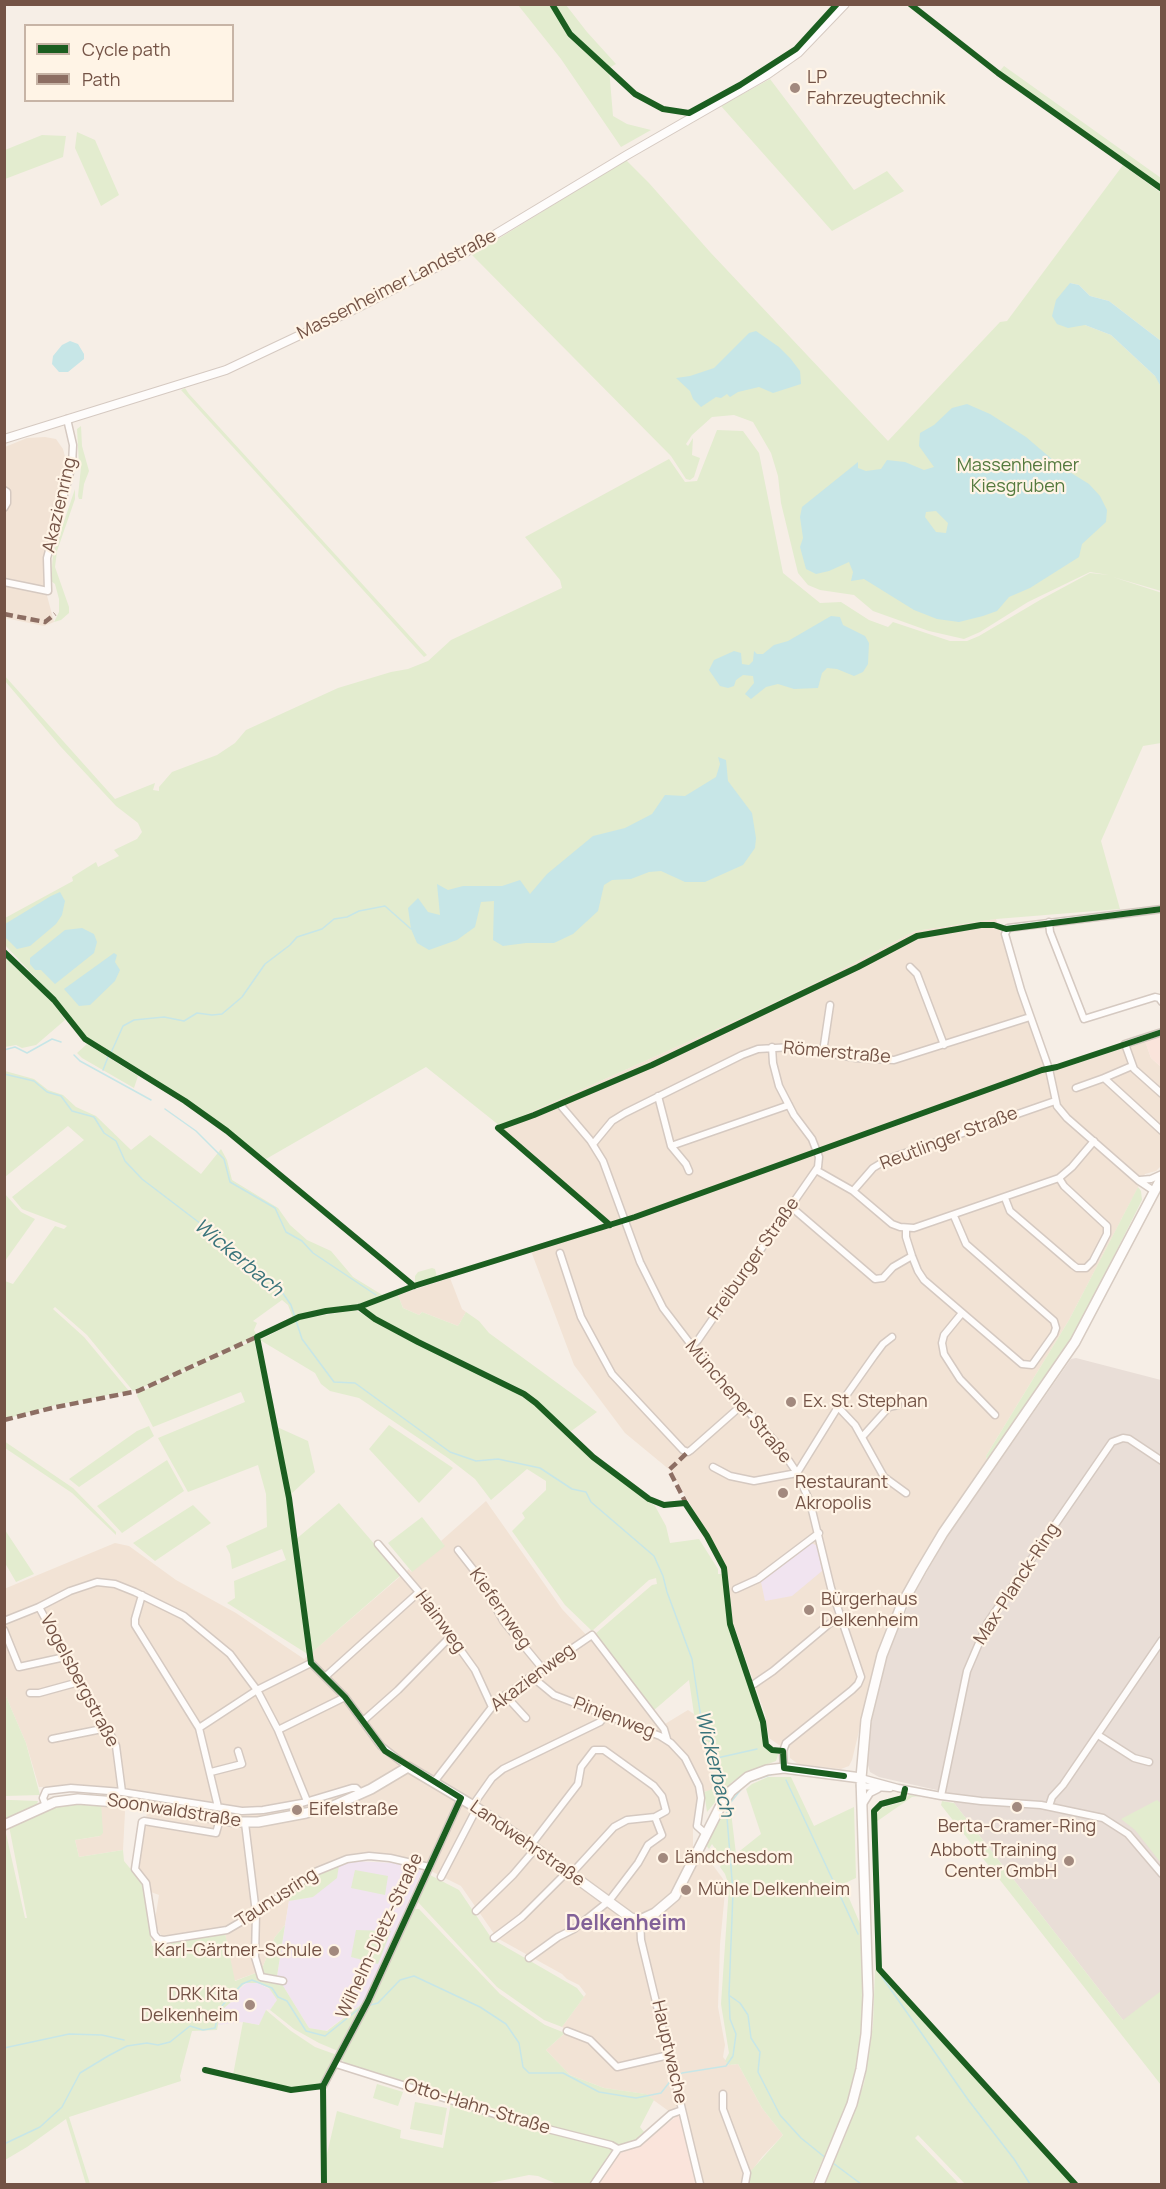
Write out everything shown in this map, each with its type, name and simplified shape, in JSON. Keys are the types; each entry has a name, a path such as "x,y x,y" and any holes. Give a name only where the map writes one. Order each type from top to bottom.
{"main road":[{"path":"819,2184 846,2121 857,2087 866,2034 867,1950 861,1761 866,1720 877,1671 895,1621 912,1585 943,1533 1075,1342 1161,1176"},
{"path":"844,1776 861,1761"},
{"name":"Landwehrstraße","path":"408,1767 461,1798 533,1846 631,1918 644,1919"},
{"name":"Soonwaldstraße","path":"4,1825 46,1806 66,1800 106,1800 245,1822 312,1812 333,1806 362,1794 408,1767"},
{"path":"644,1919 666,1904 678,1891 705,1833 731,1791 740,1783 759,1772 784,1768 844,1776 861,1782"},
{"path":"825,1774 861,1782"}],"street":[{"name":"Massenheimer Landstraße","path":"4,439 246,362 466,252 627,154 768,74 798,53 845,4"},
{"name":"Akazienring","path":"4,582 48,591 47,558 72,465 73,445 67,419"},
{"path":"4,490 7,492 7,503 4,508"},
{"path":"1154,1191 1063,1114 1055,1101 1049,1069 1006,942 1006,928 1161,909"},
{"path":"1049,922 1050,932 1084,1019 1155,997 1161,1002"},
{"path":"910,967 917,974 944,1045"},
{"path":"823,1052 830,1005"},
{"name":"Römerstraße","path":"593,1144 612,1121 742,1055 772,1047 792,1047 884,1060 904,1058 1030,1017"},
{"path":"1161,1032 1125,1044 1132,1066 1161,1094"},
{"path":"772,1047 773,1063 779,1086 812,1139 819,1157 816,1170 853,1191 892,1224 906,1228 923,1227 1059,1178 1072,1167 1094,1141"},
{"path":"1076,1088 1132,1066"},
{"path":"1104,1078 1161,1131"},
{"path":"658,1096 671,1146 690,1171"},
{"name":"Reutlinger Straße","path":"853,1191 873,1168 888,1159 1055,1101"},
{"path":"671,1146 789,1105"},
{"name":"Münchener Straße","path":"562,1107 593,1144 613,1184 640,1262 652,1289 691,1347 779,1446 797,1473 809,1498 831,1588 860,1669 861,1681 826,1713 788,1741 783,1751 784,1768"},
{"name":"Freiburger Straße","path":"691,1347 816,1170"},
{"path":"1139,1180 1161,1176"},
{"path":"1005,1198 1010,1211 1077,1268 1086,1268 1093,1262 1107,1234 1107,1226 1064,1186 1059,1178"},
{"path":"790,1206 875,1280 883,1278 893,1267 912,1256"},
{"path":"906,1228 906,1237 912,1256 924,1280 1025,1365 1035,1362 1056,1331 1054,1321 966,1244 954,1216"},
{"path":"560,1253 582,1317 612,1374 683,1450 687,1452 690,1450 742,1405"},
{"path":"962,1313 944,1335 942,1343 944,1354 960,1379 995,1415"},
{"path":"713,1467 730,1476 754,1481 797,1473 838,1407 883,1344 892,1337"},
{"path":"863,1436 889,1407 898,1405"},
{"path":"838,1407 850,1418 863,1436 884,1477 906,1493"},
{"name":"Max-Planck-Ring","path":"941,1796 967,1671 988,1622 1112,1442 1124,1438 1161,1461"},
{"path":"736,1589 758,1579 819,1533"},
{"name":"Hainweg","path":"378,1544 419,1592 475,1670 492,1707"},
{"name":"Kiefernweg","path":"458,1550 476,1573 504,1622 542,1668"},
{"path":"4,1621 70,1591 97,1582 115,1584 142,1594 184,1616 230,1654 257,1690 278,1730 307,1802"},
{"path":"326,1676 419,1592"},
{"path":"142,1594 135,1625 200,1728 218,1808"},
{"name":"Vogelsbergstraße","path":"39,1607 116,1746 123,1792"},
{"path":"754,1684 776,1669 829,1624 841,1618"},
{"path":"4,1630 19,1667 65,1657"},
{"name":"Akazienweg","path":"434,1782 492,1707 542,1668 592,1635 664,1729 667,1739"},
{"path":"363,1721 398,1690 451,1636"},
{"path":"1049,1806 1052,1797 1098,1735 1161,1640"},
{"name":"Landwehrstraße","path":"257,1690 311,1663 345,1697 381,1746 408,1767"},
{"name":"Pinienweg","path":"531,1676 554,1695 667,1739 683,1755 699,1786 701,1798 697,1826 705,1833"},
{"path":"30,1693 39,1693 79,1682"},
{"path":"200,1728 257,1690"},
{"path":"505,1695 526,1718"},
{"path":"278,1730 345,1697"},
{"path":"441,1877 475,1807 492,1778 503,1768 597,1724 605,1716"},
{"path":"52,1739 107,1728"},
{"path":"1098,1735 1134,1758 1149,1762"},
{"path":"211,1772 242,1764 238,1750"},
{"path":"476,1911 513,1875 578,1784 581,1767 594,1750 604,1750 654,1786 662,1796 666,1811 655,1817 627,1820 614,1827 522,1917 494,1938"},
{"path":"861,1782 880,1788 898,1788"},
{"path":"861,1782 941,1796 1049,1806 1098,1816 1112,1822 1128,1834 1161,1874"},
{"path":"46,1806 44,1794 49,1790 88,1789 123,1792 218,1808 256,1811 307,1802 352,1788 356,1788 362,1794"},
{"path":"861,1807 870,1793 880,1788"},
{"name":"Wilhelm-Dietz-Straße","path":"323,2086 369,2001 461,1798"},
{"path":"529,1958 558,1937 574,1929 609,1902 638,1863 648,1845 662,1835 655,1817"},
{"name":"Taunusring","path":"219,1819 218,1831 214,1833 143,1821 135,1869 146,1883 154,1934 161,1940 222,1931 256,1913 315,1872 347,1859 369,1856 390,1858 429,1868"},
{"path":"245,1822 256,1913 255,1957 260,1976 283,1981"},
{"name":"Hauptwache","path":"644,1919 641,1940 700,2184"},
{"path":"567,2031 590,2040 616,2067 669,2055"},
{"name":"Otto-Hahn-Straße","path":"336,2064 520,2122 611,2145 618,2149"},
{"path":"723,2094 723,2109 747,2173 745,2184"},
{"path":"594,2184 618,2149 638,2144 671,2114 682,2110"}],"shaded area":[{"path":"27,438 56,439 63,449 69,472 45,555 45,588 54,622 44,626 5,618 5,447"},
{"path":"996,919 1048,1073 1145,1041 1151,1058 1161,1067 1161,1166 1156,1171 1145,1174 1069,1320 986,1456 987,1462 931,1544 904,1592 875,1665 849,1766 841,1769 798,1764 790,1758 790,1748 779,1745 769,1738 765,1714 732,1620 729,1580 724,1563 671,1471 625,1433 574,1365 531,1251 614,1226 613,1222 500,1126 750,1014 915,931"},
{"path":"1161,1035 1161,1067 1151,1058 1145,1041"},
{"path":"450,1278 462,1309 466,1312 458,1326 422,1312 419,1315 403,1308 398,1295"},
{"path":"1076,1358 1161,1380 1161,2085 1123,2020 954,1803 950,1793 879,1777 870,1772 867,1762 871,1724 883,1668 891,1643 912,1598 948,1535 1071,1359"},
{"path":"486,1501 562,1609 592,1641 595,1641 660,1727 688,1710 694,1714 706,1745 715,1775 713,1790 698,1793 693,1847 704,1853 723,1879 725,1892 720,1944 718,2007 725,2045 723,2057 729,2065 738,2064 762,2108 783,2135 762,2157 742,2184 703,2184 684,2103 670,2112 645,2094 604,2088 570,2075 546,2050 565,2033 566,2029 562,2027 586,1994 579,1985 562,1974 497,1938 461,1886 431,1871 433,1866 404,1857 366,1853 353,1854 316,1868 288,1889 289,1901 285,1925 275,1937 261,1971 234,1981 224,1928 167,1936 161,1935 157,1929 155,1920 159,1895 151,1892 149,1883 138,1866 150,1794 90,1786 39,1787 26,1743 5,1694 4,1589 115,1543 129,1546 176,1580 236,1613 304,1659 409,1569 411,1572 444,1545 441,1541"},
{"path":"812,1543 817,1546 822,1571 792,1596 765,1601 761,1582"},
{"path":"101,1803 123,1806 125,1812 123,1850 79,1857 75,1840 100,1836"},
{"name":"Karl-Gärtner-Schule","path":"354,1861 394,1863 422,1871 363,2003 326,2031 309,2028 277,1976 289,1901 313,1897 339,1865"},
{"name":"DRK Kita Delkenheim","path":"249,1981 271,1990 277,2000 270,2010 267,2009 259,2025 241,2022 218,2025 221,2011 231,2002 236,1992"},
{"path":"678,2115 681,2118 696,2184 598,2184 617,2154 640,2146"}],"green space":[{"path":"518,5 566,5 616,64 609,68 613,116 627,124 651,130 621,147 561,59"},
{"path":"1004,66 1161,178 1161,189 998,73"},
{"path":"770,79 854,190 887,171 904,191 832,231 721,106"},
{"path":"77,132 95,140 119,195 101,206 75,148"},
{"path":"42,135 66,136 63,157 5,179 5,150"},
{"name":"Massenheimer Kiesgruben","path":"626,160 888,441 1000,322 1007,321 1123,165 1161,193 1161,341 1109,301 1090,296 1079,285 1070,283 1085,325 1111,335 1156,377 1161,387 1161,591 1113,577 1162,593 1161,743 1143,746 1101,841 1120,909 996,919 915,931 750,1014 500,1126 426,1067 266,1159 186,1100 87,1039 62,1006 5,945 5,918 73,881 72,877 96,862 98,867 119,856 114,850 137,839 142,832 138,823 116,806 61,747 5,681 4,675 115,799 155,783 153,790 159,791 159,787 172,772 217,755 235,743 246,730 338,688 408,669 428,661 451,640 562,588 560,580 525,537 669,459 685,482 697,481 717,430 743,431 759,453 783,573 820,603 841,602 869,620 888,627 893,622 950,641 967,641 1090,573 1109,575 1090,572 1028,602 980,632 964,639 929,631 873,611 854,595 820,590 808,585 798,573 771,453 753,422 734,415 712,417 692,435 686,444 688,446 693,438 692,455 700,458 694,477 690,480 686,479 671,456 472,255"},
{"path":"185,388 427,655 424,657 181,390"},
{"path":"81,426 82,446 89,471 82,499 79,499 81,467 77,429"},
{"path":"75,489 75,499 57,551 55,567 69,613 61,620 54,622 59,612 59,599 55,584 51,581 53,554"},
{"path":"4,956 52,1001 65,1020 36,1045 22,1048 16,1045 5,1047"},
{"path":"87,1044 138,1076 134,1088 82,1058 77,1053"},
{"path":"5,1071 34,1079 48,1090 63,1095 76,1107 96,1116 131,1150 150,1135 201,1174 221,1149 227,1160 232,1180 278,1208 290,1225 307,1240 331,1251 353,1277 384,1296 371,1301 293,1318 288,1305 282,1300 253,1321 257,1323 254,1330 257,1336 133,1391 87,1335 55,1307 53,1309 84,1337 129,1391 52,1406 5,1419 5,1281 13,1284 55,1226 64,1229 67,1226 22,1209 12,1197 84,1140 68,1126 5,1177"},
{"path":"1138,1187 1142,1200 1087,1310 1056,1365 987,1462 986,1456 1069,1320"},
{"path":"5,1194 21,1212 35,1219 5,1261"},
{"path":"435,1269 437,1277 415,1284 415,1276 418,1272"},
{"path":"398,1295 403,1308 419,1315 422,1312 458,1326 466,1312 479,1321 489,1333 597,1412 570,1432 538,1401 519,1388 418,1339 365,1308"},
{"path":"355,1310 409,1340 522,1395 593,1460 655,1506 666,1526 670,1543 699,1539 718,1569 718,1574 723,1574 727,1618 734,1643 758,1712 763,1741 768,1750 779,1752 776,1761 749,1771 732,1782 707,1812 704,1792 713,1789 715,1775 694,1714 689,1680 653,1711 595,1634 652,1585 657,1584 656,1578 649,1580 592,1631 565,1605 512,1531 525,1518 522,1513 546,1490 546,1481 527,1469 491,1500 475,1479 448,1458 359,1398 330,1391 321,1384 315,1373 260,1340 301,1319"},
{"path":"254,1340 286,1496 301,1602 304,1601 295,1540 339,1503 401,1575 309,1655 227,1603 235,1598 234,1581 286,1560 282,1549 232,1569 230,1554 226,1546 267,1527 266,1494 258,1465 188,1492 158,1438 245,1402 241,1392 153,1427 137,1396 138,1393"},
{"path":"389,1425 453,1468 419,1503 369,1449"},
{"path":"149,1426 154,1436 79,1487 69,1479 137,1431"},
{"path":"277,1427 308,1441 315,1472 290,1495"},
{"path":"4,1441 73,1488 116,1532 116,1535 72,1493 5,1448"},
{"path":"167,1460 184,1491 122,1533 97,1506"},
{"path":"193,1505 211,1523 155,1561 133,1543"},
{"path":"422,1517 445,1546 412,1572 388,1543"},
{"path":"5,1530 34,1574 16,1582 5,1563"},
{"path":"5,1694 26,1743 40,1795 5,1796"},
{"path":"768,1777 791,1777 814,1826 854,1807 856,1878 843,1884 861,1926 863,2007 860,2042 846,2106 812,2184 747,2184 750,2172 783,2135 762,2108 738,2064 729,2065 725,2061 729,2053 721,2004 729,1886 720,1867 723,1860 712,1844 709,1849 705,1844 725,1813 731,1812 736,1854 761,1834 746,1789"},
{"path":"909,1795 920,1796 912,1797 876,1822 878,1809 902,1802"},
{"path":"5,1800 38,1801 37,1804 5,1819"},
{"path":"1157,1800 1161,1803 1161,1863 1135,1830 1121,1819"},
{"path":"942,1801 954,1803 1123,2020 1161,1991 1161,2085 941,1805"},
{"path":"68,1803 101,1803 103,1833 100,1836 75,1840 79,1857 123,1850 124,1861 143,1884 152,1946 225,1933 235,1981 261,1971 275,1937 285,1925 277,1976 309,2028 327,2031 363,2003 338,2051 294,2029 270,2010 277,2000 269,1988 258,1983 245,1983 221,2011 217,2030 192,2031 180,2076 181,2081 69,2117 90,2184 86,2184 66,2119 5,2160 5,1829 25,1918 27,1918 9,1826 48,1808"},
{"path":"339,1865 337,1878 313,1897 289,1901 289,1894 319,1873"},
{"path":"355,1870 388,1876 385,1895 351,1888"},
{"path":"430,1875 459,1890 492,1939 577,1988 584,1997 562,2027 544,2020 497,1987 417,1901"},
{"path":"414,1909 419,1909 500,1994 545,2025 565,2033 546,2050 570,2075 604,2088 646,2094 654,2100 640,2127 645,2133 636,2141 618,2145 347,2065 341,2059 375,1995"},
{"path":"356,1930 391,1931 378,1964 351,1957"},
{"path":"875,1969 1072,2184 965,2184 918,2135 915,2138 959,2184 824,2184 846,2134 864,2083 873,2025"},
{"path":"266,2010 315,2047 337,2055 321,2085 291,2088 233,2075 243,2022 259,2025"},
{"path":"377,2084 403,2092 398,2106 373,2098"},
{"path":"415,2102 447,2108 442,2135 410,2129"},
{"path":"451,2102 614,2148 590,2184 557,2184 538,2176 529,2175 485,2184 327,2184 326,2158 337,2111 401,2130 400,2138 443,2148"}],"water":[{"path":"1070,283 1079,285 1090,296 1109,301 1161,341 1161,387 1155,376 1111,335 1085,325 1068,328 1057,324 1052,316 1056,300"},
{"path":"756,331 790,358 800,371 801,384 773,393 759,387 738,392 730,397 727,394 721,398 716,397 701,407 693,399 690,391 676,378 714,368 749,333"},
{"path":"70,341 78,344 84,354 84,359 68,372 59,372 52,364 53,356 62,345"},
{"path":"967,404 990,414 1026,437 1060,466 1089,484 1100,496 1107,510 1106,522 1082,544 1079,557 1030,588 1009,597 997,611 959,622 937,619 914,610 864,579 851,581 853,572 849,562 816,574 806,569 800,547 803,538 800,517 802,507 858,462 858,468 866,471 881,469 887,460 905,462 924,470 934,467 919,446 920,433 934,425 952,408","holes":["936,511 948,523 946,533 936,532 925,517 926,512"]},
{"path":"831,616 840,617 843,625 865,636 869,643 868,664 863,672 854,676 837,669 827,668 822,673 818,688 794,689 778,684 766,687 751,699 745,694 754,683 753,676 743,675 736,680 734,686 728,688 720,686 709,670 714,660 734,651 741,653 742,664 749,665 753,661 754,651 757,654 763,654 774,645 788,641"},
{"path":"718,757 726,760 728,781 752,813 756,838 755,848 743,865 705,882 685,882 661,871 649,872 631,879 612,880 604,885 598,911 573,934 554,943 503,946 493,940 494,901 481,902 475,927 457,940 429,950 417,943 411,929 408,908 418,898 428,912 440,915 437,884 448,890 463,886 502,886 520,880 530,894 547,874 593,836 625,828 652,814 665,795 685,796 716,777 720,764"},
{"path":"60,892 65,901 62,915 56,924 30,946 17,949 5,937 5,924"},
{"path":"82,928 94,934 97,942 94,953 55,984 41,970 35,970 30,964 30,958 65,930"},
{"path":"114,953 117,955 115,962 120,970 115,981 90,1005 79,1006 64,989"}],"waterway":[{"path":"110,1055 123,1026 134,1020 164,1017 184,1021 197,1013 222,1014 242,997 265,964 297,937 322,929 334,919 385,906 411,929"},
{"path":"4,1050 15,1047 27,1053 52,1039 61,1042"},
{"path":"74,1055 80,1061 151,1100"},
{"path":"103,1070 108,1057"},
{"name":"Wickerbach","path":"4,1074 34,1081 47,1092 61,1096 72,1111 94,1117 104,1133 116,1141 125,1161 142,1179 205,1227 282,1292 291,1305 302,1339 334,1382 355,1383 450,1452 476,1461 498,1459 540,1468 572,1489 586,1492 591,1502 654,1556 692,1659 701,1718 717,1758 724,1794"},
{"path":"165,1109 196,1131 224,1159 230,1182 275,1208 286,1232 302,1241 313,1253 376,1295"},
{"path":"717,1758 757,1749"},
{"path":"727,1807 743,1787 752,1781 776,1773"},
{"path":"786,1780 858,1934"},
{"name":"Wickerbach","path":"676,2077 682,2073 726,2066 733,2056 736,2034 730,2019 729,1994 733,1892 726,1805"},
{"name":"Wickerbach","path":"367,2006 378,2003 400,1980 414,1976 480,2007 506,2024 519,2043 523,2067 529,2073 563,2073 599,2092 636,2098 661,2093 672,2079"},
{"path":"882,1977 1030,2184"},
{"name":"Wickerbach","path":"4,2144 40,2127 62,2107 80,2073 108,2056 127,2046 147,2043 158,2045 170,2042 190,2026 203,2030 215,2028 219,2009 242,1984 252,1980 272,1988 278,1997 287,2001 306,2031 325,2036 360,2008"},
{"path":"730,1996 740,2003 748,2015 751,2038 760,2052 758,2072 780,2115 801,2138 827,2159"},
{"path":"4,2048 69,2034 102,2035 124,2040"},
{"path":"833,2163 861,2184"}],"marked path":[{"path":"4,614 45,622 55,614"},
{"path":"4,1420 138,1391 261,1335"},
{"path":"687,1505 669,1470 688,1452"}],"cycle path":[{"path":"552,4 570,34 635,94 663,109 689,113 740,85 796,49 837,4"},
{"path":"910,4 998,73 1162,189"},
{"path":"498,1128 652,1065 858,967 917,936 981,925 994,925 1006,929 1162,909"},
{"path":"4,952 54,1000 85,1039 185,1101 227,1131 414,1286"},
{"path":"324,2184 323,2086 368,2001 461,1798 385,1751 345,1697 311,1663 289,1498 257,1337 299,1317 359,1307 414,1286 635,1217 1042,1070 1162,1032"},
{"path":"498,1128 610,1225"},
{"path":"359,1307 375,1319 418,1342 524,1394 593,1457 649,1499 664,1505 685,1503 707,1536 724,1568 730,1624 763,1722 766,1745 772,1750 783,1751 784,1768 844,1776"},
{"path":"905,1789 903,1798 881,1804 874,1811 879,1969 1075,2184"},
{"path":"205,2070 291,2090 323,2086"}],"place":[{"name":"LP Fahrzeugtechnik","path":"795,88"},
{"name":"Ex. St. Stephan","path":"791,1402"},
{"name":"Restaurant Akropolis","path":"783,1493"},
{"name":"Bürgerhaus Delkenheim","path":"809,1610"},
{"name":"Berta-Cramer-Ring","path":"1017,1807"},
{"name":"Eifelstraße","path":"297,1810"},
{"name":"Ländchesdom","path":"663,1858"},
{"name":"Abbott Training Center GmbH","path":"1069,1861"},
{"name":"Mühle Delkenheim","path":"686,1890"},
{"name":"Karl-Gärtner-Schule","path":"334,1951"},
{"name":"DRK Kita Delkenheim","path":"250,2005"}],"district":[{"name":"Delkenheim","path":"626,1924"}]}
